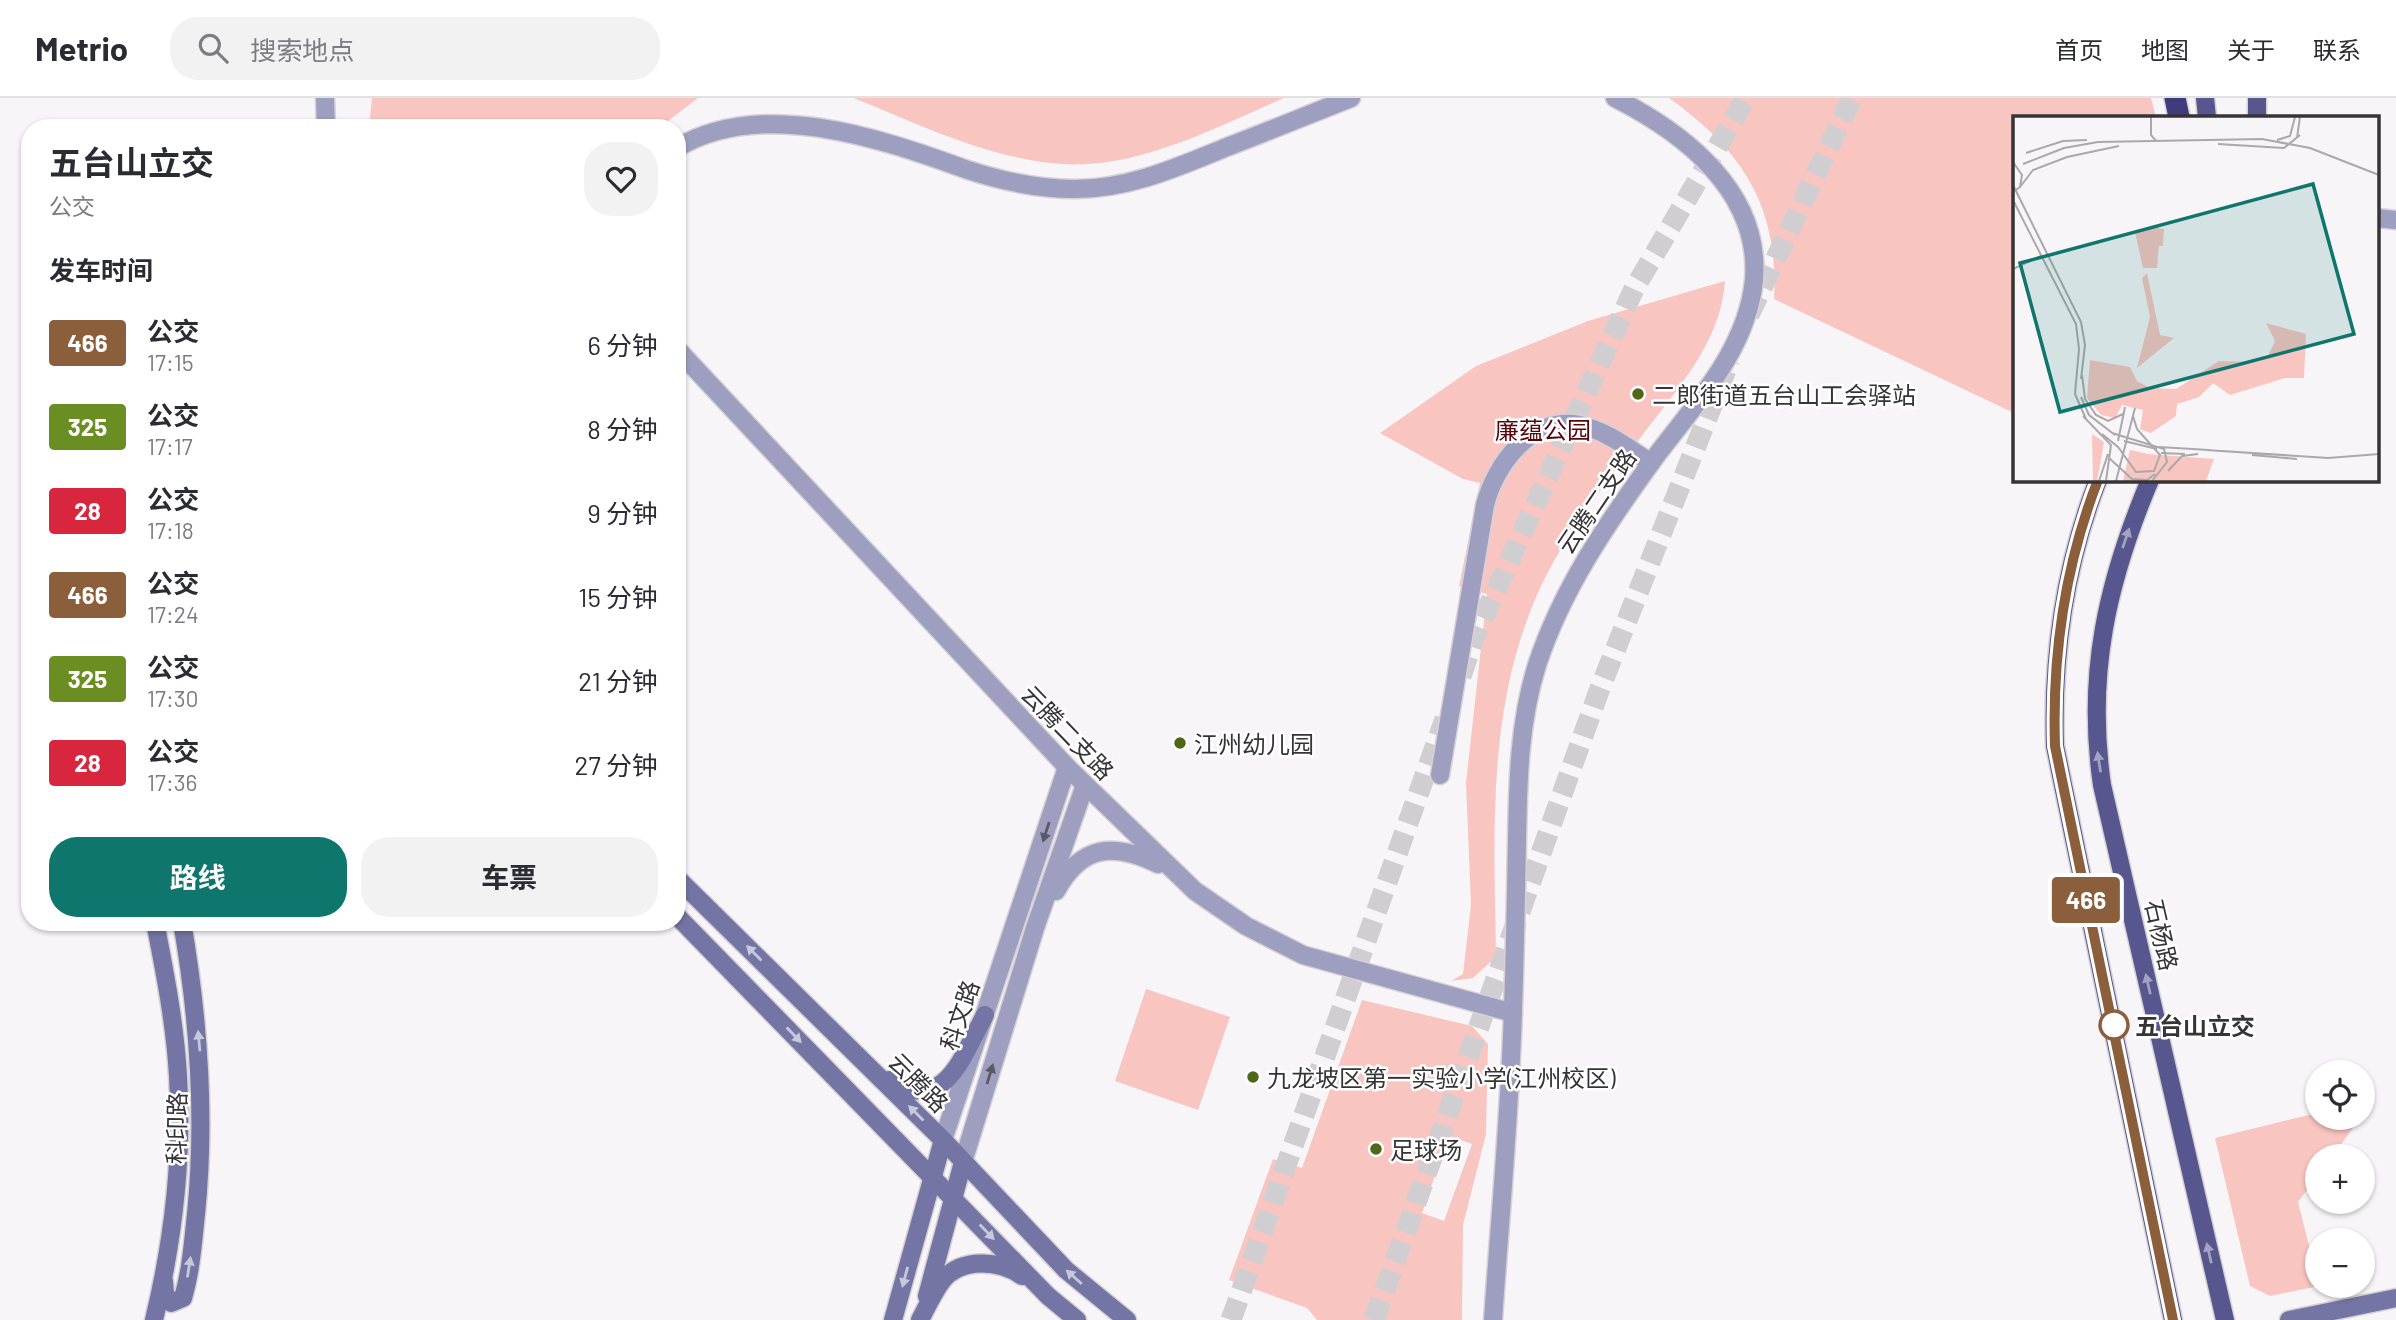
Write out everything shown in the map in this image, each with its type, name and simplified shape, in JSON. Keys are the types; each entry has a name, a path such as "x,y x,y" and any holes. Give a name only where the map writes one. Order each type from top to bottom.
{"highway":[{"path":"2175,98 2179,116"}],"main road":[{"path":"2205,98 2207,116"},
{"path":"2257,98 2257,116"},
{"path":"2098,481 2071,560 2063,603 2053,703 2055,746 2173,1320"},
{"name":"石杨路","path":"2150,481 2125,538 2106,604 2095,701 2096,740 2105,798 2225,1320"}],"street":[{"path":"325,98 326,119"},
{"path":"686,142 721,119 743,112 793,109 844,121 990,177 1046,188 1102,188 1156,176 1351,98"},
{"name":"云腾二支路","path":"1493,1320 1513,1013 1518,772 1528,701 1548,635 1575,574 1651,463 1727,361 1744,326 1754,278 1749,233 1728,184 1679,135 1615,98"},
{"path":"2378,218 2396,220"},
{"name":"云腾二支路","path":"686,359 1085,785 1172,871 1237,920 1303,955 1513,1013"},
{"path":"1440,775 1485,505 1498,469 1526,439 1560,424 1593,429 1611,437 1651,463"},
{"name":"科文路","path":"893,1320 943,1140 1068,767"},
{"name":"科文路","path":"920,1320 963,1162 1035,928 1085,785"},
{"path":"1035,928 1063,878 1088,854 1120,850 1136,853 1172,871"},
{"name":"云腾路","path":"686,887 943,1140 1066,1270 1126,1320"},
{"path":"686,925 1048,1296"},
{"name":"科印路","path":"154,1320 164,1281 175,1190 179,1077 171,1006 157,931"},
{"name":"科印路","path":"164,1281 165,1294 171,1303 183,1298 193,1241 201,1150 201,1074 196,1002 184,931"},
{"path":"871,1068 902,1088 924,1092 934,1090 953,1074 985,1015"},
{"path":"920,1320 948,1275 976,1264 988,1263 1015,1271 1077,1320"},
{"path":"2289,1320 2396,1298"}],"green space":[{"path":"372,98 698,98 671,119 370,119"},
{"path":"854,98 1284,98 1171,146 1111,161 1081,164 1025,159 975,146"},
{"path":"1669,98 2151,98 2156,116 2013,116 2013,413 1774,299 1770,236 1762,209 1751,184 1736,161 1695,118"},
{"name":"廉蕴公园","path":"1725,281 1722,304 1715,325 1695,365 1576,525 1543,582 1525,627 1511,673 1497,766 1494,861 1496,957 1473,978 1451,981 1463,974 1471,905 1466,783 1487,594 1459,586 1480,483 1463,479 1380,433 1476,366 1588,321"},
{"path":"1146,989 1230,1017 1198,1110 1115,1081"},
{"path":"1362,1000 1472,1026 1488,1044 1486,1134 1463,1225 1462,1320 1317,1320 1307,1308 1229,1280 1273,1159 1302,1168","holes":["1449,1136 1472,1144 1444,1221 1422,1213"]},
{"path":"2305,1116 2305,1130 2351,1130 2341,1144 2305,1144 2305,1193 2298,1202 2305,1230 2305,1289 2270,1296 2250,1286 2215,1138"}],"tunnel":[{"path":"1461,676 1474,638 1634,289 1746,98"},
{"path":"1749,315 1852,98"},
{"path":"1374,1320 1599,691 1730,360"},
{"path":"1231,1320 1445,719"}],"bus line":[{"name":"466","path":"2098,481 2082,519 2063,603 2053,703 2055,746 2173,1320"}],"place":[{"name":"二郎街道五台山工会驿站","path":"1638,394"},
{"name":"江州幼儿园","path":"1180,743"},
{"name":"五台山立交","path":"2114,1025"},
{"name":"九龙坡区第一实验小学(江州校区)","path":"1253,1077"},
{"name":"足球场","path":"1376,1149"}]}
